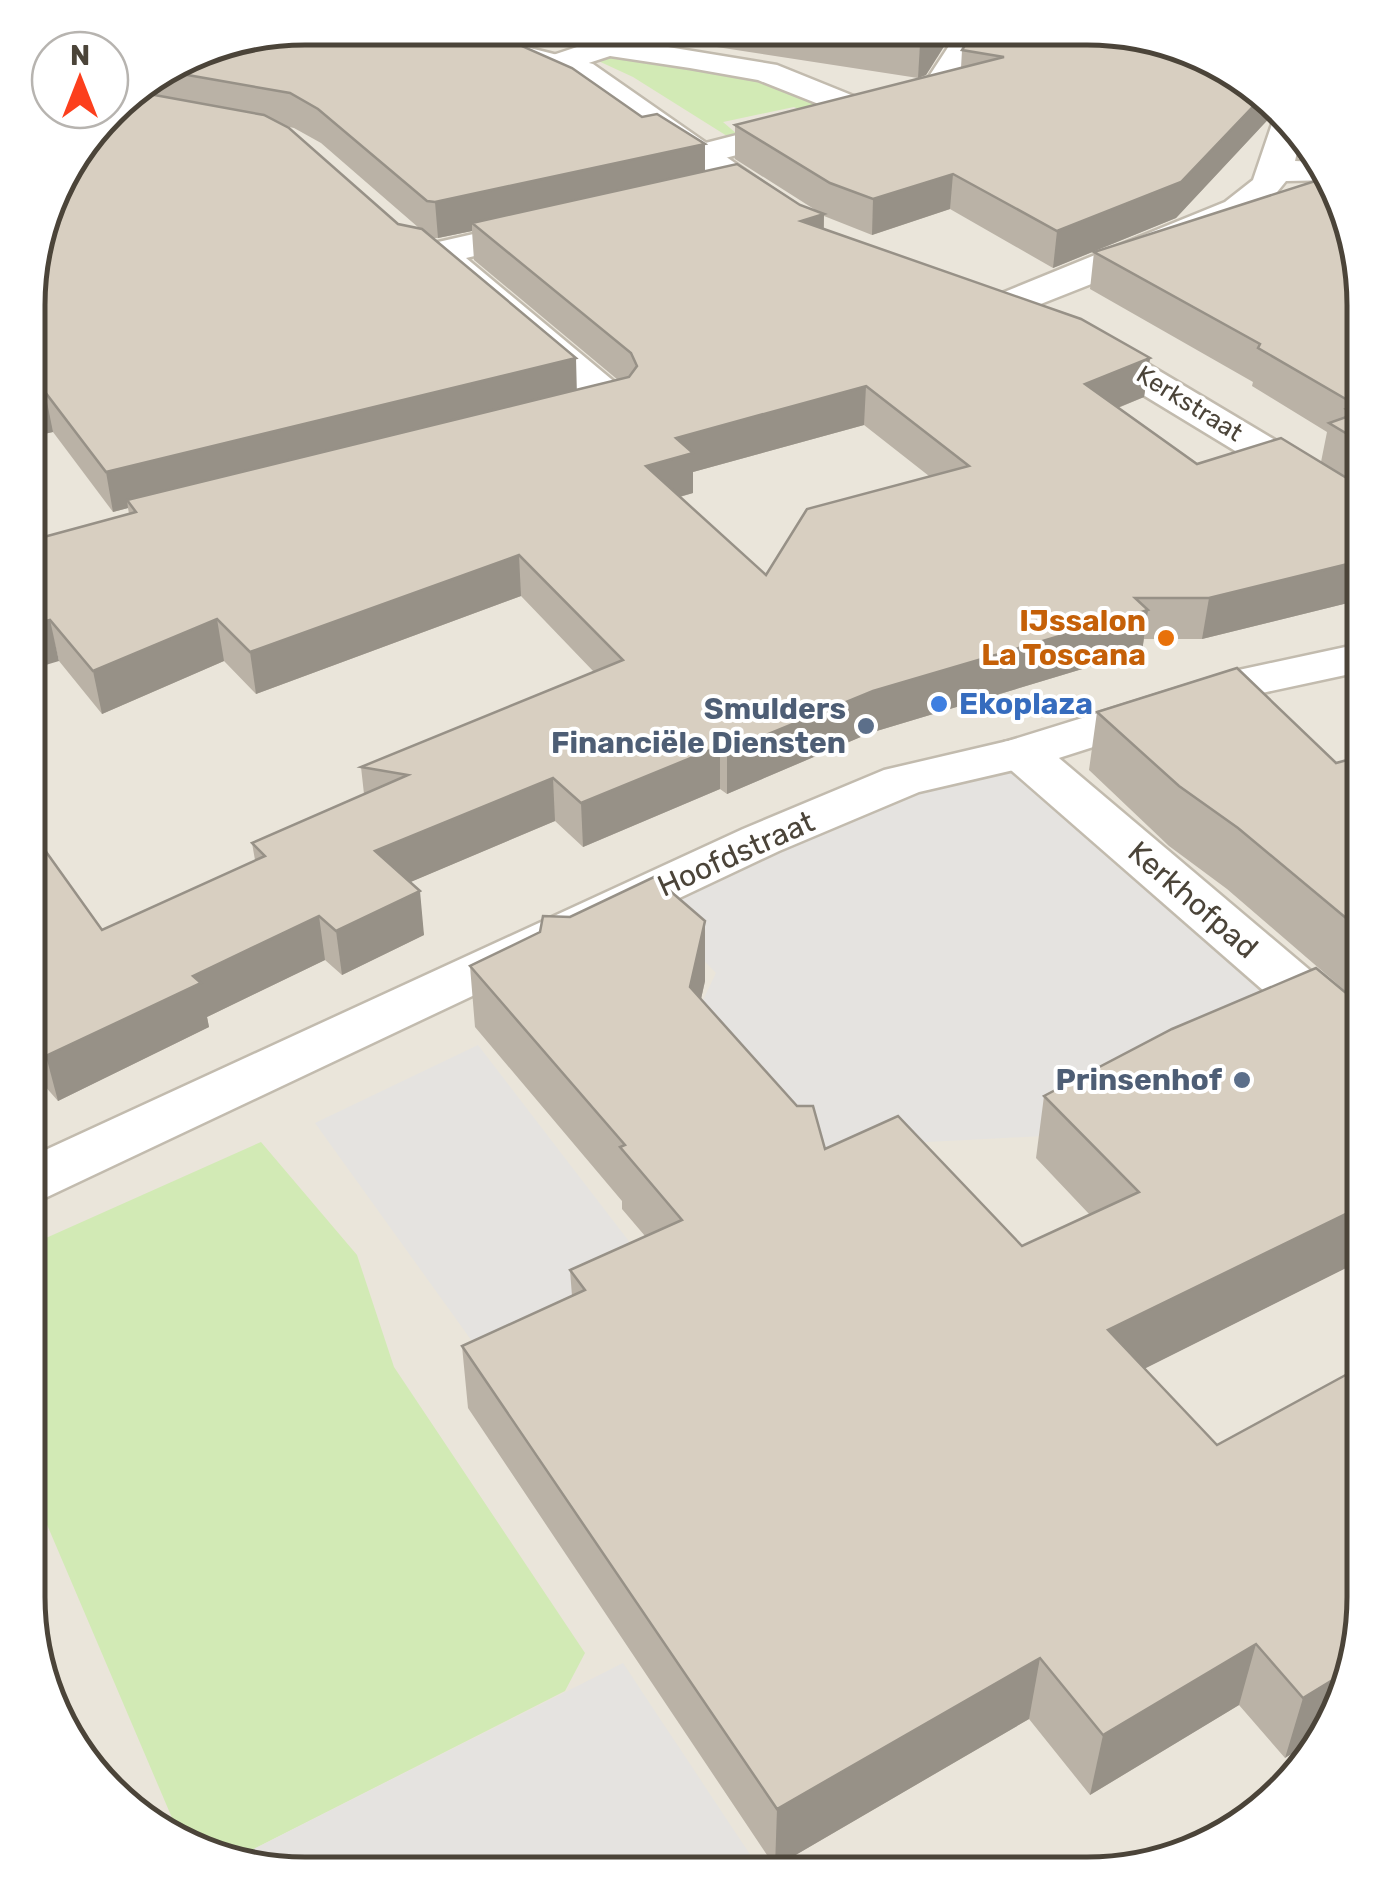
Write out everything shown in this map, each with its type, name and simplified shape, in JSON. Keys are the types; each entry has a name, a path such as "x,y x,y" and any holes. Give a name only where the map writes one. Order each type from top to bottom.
{"street":[{"path":"698,156 864,112 939,85 966,45"},
{"path":"489,46 582,71 698,156 814,230"},
{"path":"561,64 607,46 673,56 766,72 864,112"},
{"path":"133,111 228,126"},
{"path":"107,137 148,114"},
{"path":"1285,137 1276,171 1309,172"},
{"name":"Kerkstraat","path":"1276,171 1268,189 1220,220 995,297 1126,364 1347,500"},
{"path":"688,197 746,184"},
{"path":"540,422 615,402 422,247 572,223"},
{"name":"Hoofdstraat","path":"45,1176 761,840 902,782 1022,752 1251,681 1347,661"},
{"name":"Kerkhofpad","path":"1022,752 1346,1031"}],"shaded area":[{"path":"288,46 1121,47 1186,65 1231,89 1282,134 1320,190 1338,238 1347,305 1346,1614 1333,1680 1303,1741 1258,1792 1202,1830 1154,1848 1087,1857 271,1855 206,1837 175,1822 121,1781 80,1727 59,1680 50,1647 45,1597 47,271 65,206 89,161 114,130 130,130 130,114 147,99 206,65 255,50"},
{"path":"1010,754 1306,1012 1043,1136 794,1149 688,1031 716,973 641,896"},
{"path":"478,1045 648,1266 474,1344 315,1123"},
{"path":"623,1663 752,1857 305,1857 251,1851"}],"green space":[{"path":"610,53 763,77 841,108 814,116 794,107 723,122 737,134 727,136 633,77 594,59"},
{"path":"261,1142 357,1255 394,1367 585,1653 565,1691 250,1851 206,1837 173,1821 45,1520 45,1238"}],"building":[{"path":"965,45 1121,47 1186,65 1217,80 1253,106 1181,182 1057,231 953,174 873,199 830,183 735,125 1004,57 962,50"},
{"path":"288,46 521,46 572,68 642,117 657,114 705,144 435,202 427,201 318,109 290,93 186,75 222,59"},
{"path":"153,95 264,115 289,128 398,224 422,229 576,358 106,472 45,392 47,271 59,222 80,175 114,130 130,130 130,114"},
{"path":"737,164 800,205 824,214 801,221 1081,319 1150,358 1085,384 1197,464 1281,438 1347,478 1347,564 1209,598 1135,598 1148,610 873,691 727,751 720,746 581,803 553,778 375,851 420,891 336,931 319,916 193,976 201,983 46,1056 45,850 102,930 265,856 252,843 408,775 361,767 623,660 519,555 250,652 217,619 93,671 50,620 45,621 45,537 136,512 127,500 629,377 637,366 631,353 472,223","holes":["866,386 969,466 807,509 766,575 646,466 693,453 676,438"]},
{"path":"1315,181 1333,222 1345,271 1347,400 1258,348 1260,344 1094,252"},
{"path":"1347,417 1347,434 1329,423"},
{"path":"1237,668 1336,763 1347,760 1347,918 1238,828 1179,786 1097,712"},
{"path":"654,877 705,921 690,987 797,1106 813,1106 825,1149 898,1116 1022,1246 1139,1192 1044,1096 1172,1029 1316,968 1346,993 1346,1214 1108,1330 1217,1445 1346,1375 1346,1614 1333,1680 1303,1698 1256,1644 1103,1735 1040,1658 777,1809 462,1346 585,1290 570,1270 682,1220 620,1147 625,1145 470,966 540,932 543,916 570,917"}],"place":[{"name":"IJssalon La Toscana","path":"1166,638"},
{"name":"Ekoplaza","path":"939,704"},
{"name":"Smulders Financiële Diensten","path":"866,726"},
{"name":"Prinsenhof","path":"1242,1080"}]}
